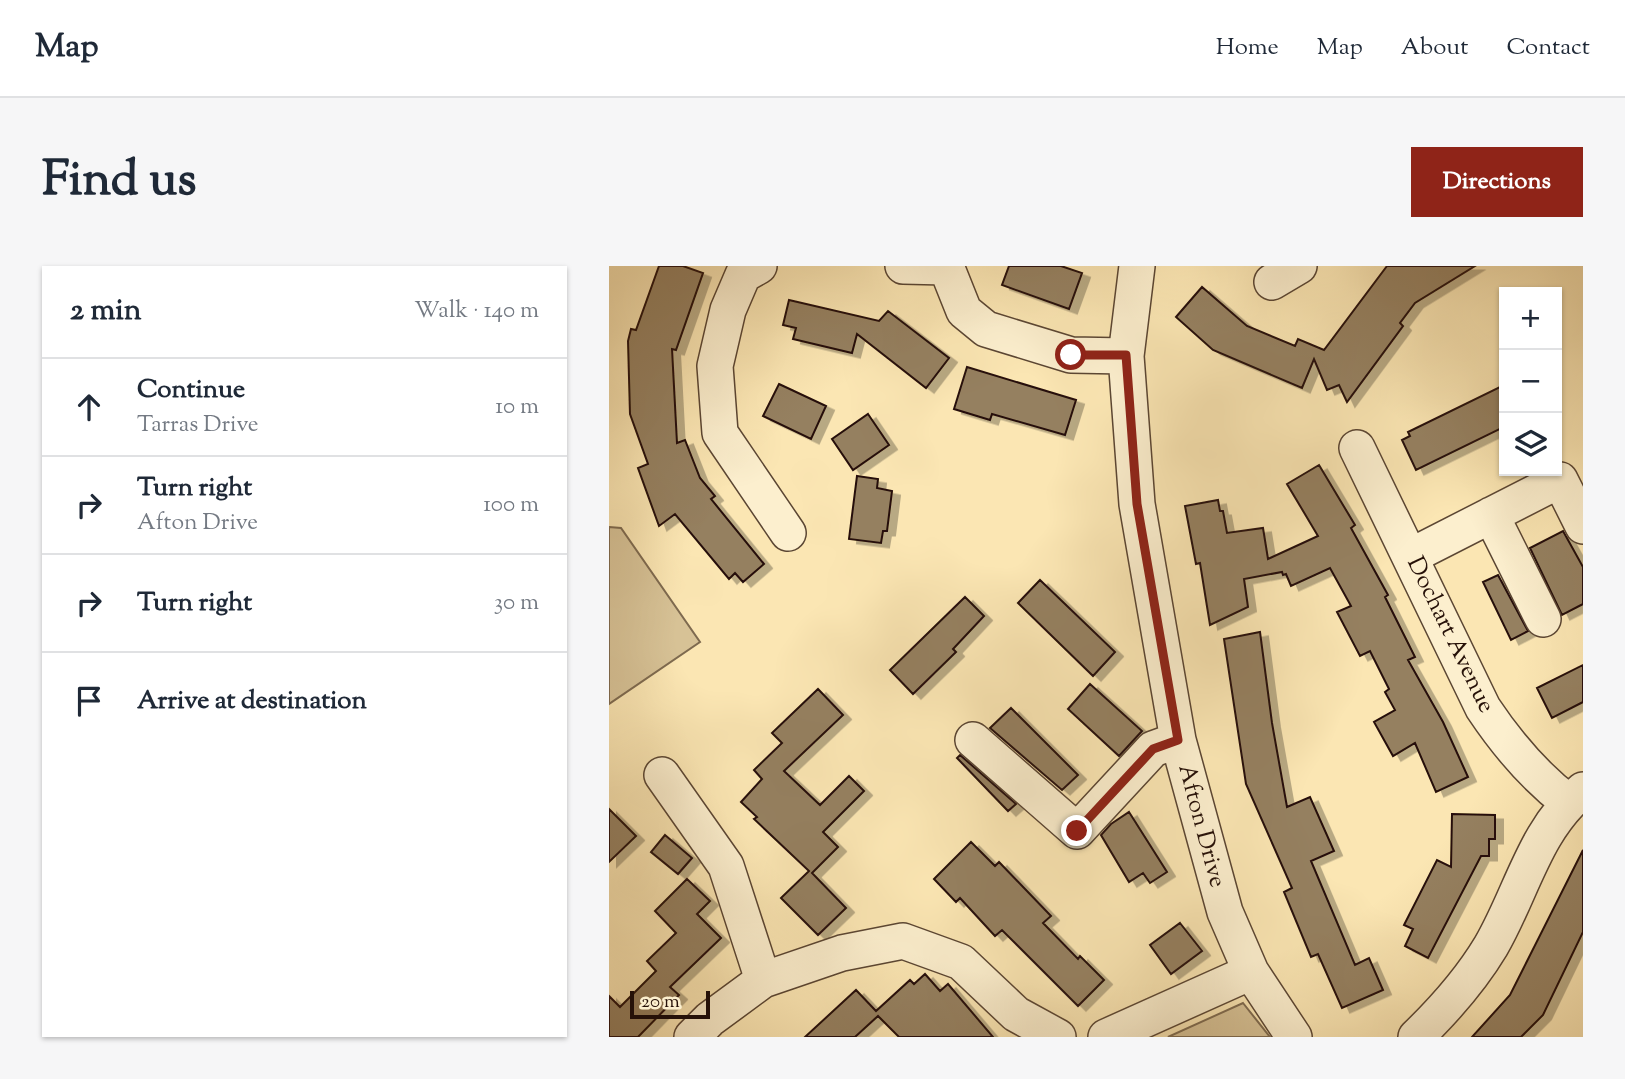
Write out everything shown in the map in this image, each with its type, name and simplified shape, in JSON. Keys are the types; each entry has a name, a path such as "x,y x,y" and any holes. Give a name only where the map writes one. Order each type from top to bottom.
{"street":[{"path":"759,266 743,275 728,310 715,366 720,433 776,484 788,533"},
{"path":"903,266 946,267 964,311 986,329 1071,355 1126,355"},
{"name":"Afton Drive","path":"1137,266 1126,355 1137,504 1178,740 1225,912 1251,972 1294,1037"},
{"name":"Dochart Avenue","path":"1357,448 1483,708 1498,731 1529,767 1575,796"},
{"path":"1411,556 1560,480 1583,526"},
{"path":"1491,514 1543,619"},
{"path":"972,740 1077,831 1153,749 1178,740"},
{"path":"662,775 726,866 763,980"},
{"path":"1416,1037 1450,1004 1472,975 1492,944 1545,833 1575,796"},
{"path":"692,1037 711,1019 763,980 842,953 903,941 961,962 1016,1014 1058,1037"},
{"path":"1106,1037 1251,972"}],"shaded area":[{"path":"609,527 621,528 700,642 609,704"},
{"path":"1243,1003 1270,1037 1168,1037"}],"building":[{"path":"659,266 683,266 703,273 676,350 672,349 677,443 685,440 700,478 715,496 711,499 764,564 743,582 735,573 729,579 675,514 659,526 638,468 648,464 630,414 628,341 631,329 636,330"},
{"path":"1009,266 1061,266 1082,273 1069,309 1002,285"},
{"path":"1387,266 1475,266 1415,303 1400,323 1403,326 1347,402 1339,385 1327,390 1314,359 1302,388 1213,350 1176,317 1202,287 1247,326 1295,346 1298,339 1324,350"},
{"path":"789,300 879,321 888,311 949,358 926,388 857,334 852,353 793,339 796,328 783,325"},
{"path":"967,367 1076,400 1065,435 992,414 990,420 954,409"},
{"path":"779,384 826,406 811,439 763,416"},
{"path":"1499,387 1499,429 1416,470 1402,440 1410,436 1408,432"},
{"path":"868,414 889,445 853,470 832,439"},
{"path":"1319,465 1355,525 1351,528 1388,595 1385,597 1415,657 1408,660 1443,722 1468,777 1436,792 1415,743 1393,756 1374,722 1395,710 1385,692 1389,689 1370,651 1360,656 1337,612 1351,606 1330,568 1291,586 1286,574 1283,575 1282,572 1244,579 1248,607 1210,625 1200,563 1196,564 1185,506 1218,500 1227,533 1263,528 1268,559 1318,536 1287,484"},
{"path":"857,476 878,479 877,488 892,491 887,531 883,531 881,543 849,539"},
{"path":"1563,531 1583,567 1583,604 1562,615 1530,548"},
{"path":"1498,575 1528,631 1511,640 1483,582"},
{"path":"1040,580 1115,652 1093,676 1018,603"},
{"path":"965,597 984,616 953,649 956,652 913,694 890,670"},
{"path":"1260,632 1287,807 1310,797 1334,851 1311,861 1355,965 1369,958 1383,990 1342,1008 1318,954 1311,957 1284,892 1292,888 1246,784 1224,639"},
{"path":"1583,665 1583,702 1552,718 1537,688"},
{"path":"1090,684 1142,731 1119,756 1068,709"},
{"path":"818,689 843,715 784,771 820,805 849,776 864,791 823,832 838,847 812,873 846,908 818,935 781,898 809,871 754,819 757,817 741,802 762,779 754,770 782,743 772,733"},
{"path":"1011,708 1078,775 1062,790 990,728"},
{"path":"960,755 1016,804 1008,811 957,758"},
{"path":"609,809 636,836 609,862"},
{"path":"1129,812 1167,872 1150,883 1143,873 1129,882 1101,835 1111,824"},
{"path":"1452,814 1495,815 1495,839 1489,839 1489,856 1481,856 1428,958 1405,946 1413,929 1404,925 1437,860 1451,867"},
{"path":"665,835 692,858 678,874 651,852"},
{"path":"971,842 995,866 999,862 1051,916 1043,923 1078,959 1080,956 1104,980 1078,1006 1002,930 995,936 960,898 956,902 934,879"},
{"path":"1583,850 1583,932 1543,1015 1521,1037 1472,1037 1510,995"},
{"path":"687,879 710,901 697,914 721,938 670,987 679,995 638,1037 609,1037 609,996 620,1007 656,971 647,961 676,933 655,911"},
{"path":"1180,923 1202,951 1171,974 1150,945"},
{"path":"925,974 940,991 948,984 993,1037 899,1037 878,1016 855,1037 805,1037 856,990 876,1011 910,980 914,984"}],"route":[{"path":"1071,355 1126,355 1137,504 1178,740 1153,749 1077,831"}]}
